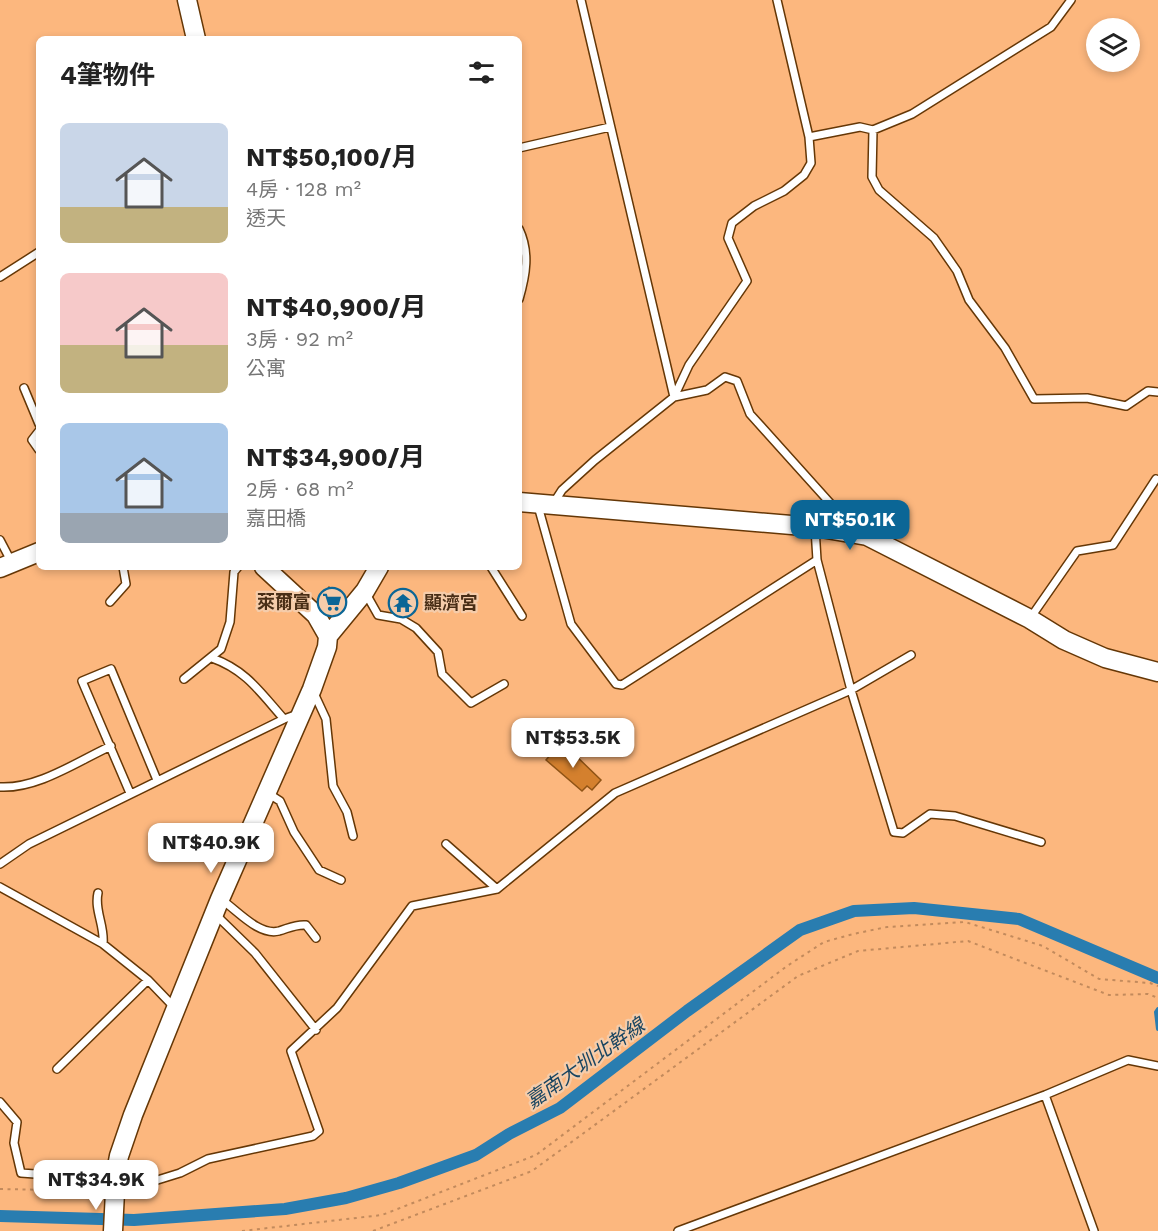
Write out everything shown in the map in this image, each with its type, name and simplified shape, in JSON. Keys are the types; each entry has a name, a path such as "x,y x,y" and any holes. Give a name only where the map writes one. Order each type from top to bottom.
{"street":[{"path":"187,0 195,36"},
{"path":"536,504 815,527 867,536 1030,619 1064,640 1105,658 1158,672"},
{"path":"6,566 36,553"},
{"path":"267,570 306,604 323,625 328,636"},
{"path":"113,1231 115,1182 129,1125 175,1008 266,792 292,716 312,689 324,659 328,636 365,591 378,570"}],"lane":[{"path":"581,0 674,397"},
{"path":"777,0 809,137 811,163 804,175 784,191 754,206 732,223 728,238 733,254 741,264 747,281 689,365 674,397 595,460 562,490 536,504 571,624 616,684 621,685 817,560"},
{"path":"809,137 860,127 873,130 912,114 1051,27 1071,0"},
{"path":"522,147 610,127"},
{"path":"873,130 872,177 879,190 934,238 957,270 969,300 1005,348 1034,399 1087,398 1126,406 1148,391 1158,392"},
{"path":"522,236 526,245 525,277 522,288"},
{"path":"0,277 36,254"},
{"path":"674,397 707,390 725,377 736,381 750,414 831,504 867,536"},
{"path":"24,388 36,417"},
{"path":"1030,619 1077,551 1113,545 1156,479"},
{"path":"815,527 817,560 851,690 894,832 903,833 930,814 955,816 1041,842"},
{"path":"0,540 6,566"},
{"path":"110,602 126,584 124,570"},
{"path":"184,679 221,649 228,630 236,570"},
{"path":"493,570 522,616"},
{"path":"365,591 378,615 401,619 428,640 438,652 442,674 471,703 504,684"},
{"path":"0,1102 17,1122 14,1143 21,1173 115,1182 151,1182 180,1173 208,1159 313,1136 319,1131 291,1051 337,1008 412,906 497,889 615,794 851,690 911,655"},
{"path":"0,864 29,843 292,716 246,676 230,665 212,658"},
{"path":"130,793 82,681 111,669 157,780"},
{"path":"312,689 326,719 333,786 347,812 353,836"},
{"path":"0,787 12,788 47,776 111,746"},
{"path":"266,792 280,801 294,832 319,870 341,880"},
{"path":"446,844 497,889"},
{"path":"0,887 103,944 148,980 175,1008"},
{"path":"98,893 96,902 104,934 103,944"},
{"path":"217,906 316,1030"},
{"path":"217,906 261,929 278,931 290,926 306,925 316,938"},
{"path":"57,1069 148,980"},
{"path":"678,1231 1045,1095 1128,1060 1154,1066"},
{"path":"1045,1095 1094,1231"},
{"path":"704,1221 708,1231"}],"path":[{"path":"242,1231 382,1215 536,1155 787,966 824,942 853,934 896,926 965,922 1043,946 1100,979 1150,983 1158,986"},
{"path":"373,1231 532,1171 798,976 858,951 968,941 1109,995 1148,994 1158,998"},
{"path":"0,1189 52,1190 115,1182"}],"building":[{"name":"萊爾富","path":"329,587 347,601 335,617 317,602"},
{"path":"558,746 570,757 573,753 601,780 592,790 587,786 582,791 546,760"}],"waterway":[{"name":"嘉南大圳北幹線","path":"0,1216 134,1220 285,1209 346,1198 399,1183 476,1155 509,1134 560,1108 687,1011 800,930 854,911 914,908 1019,919 1158,978"},
{"path":"1158,1009 1156,1012 1158,1029"}],"place":[{"name":"萊爾富","path":"332,602"},
{"name":"顯濟宮","path":"403,603"}]}
